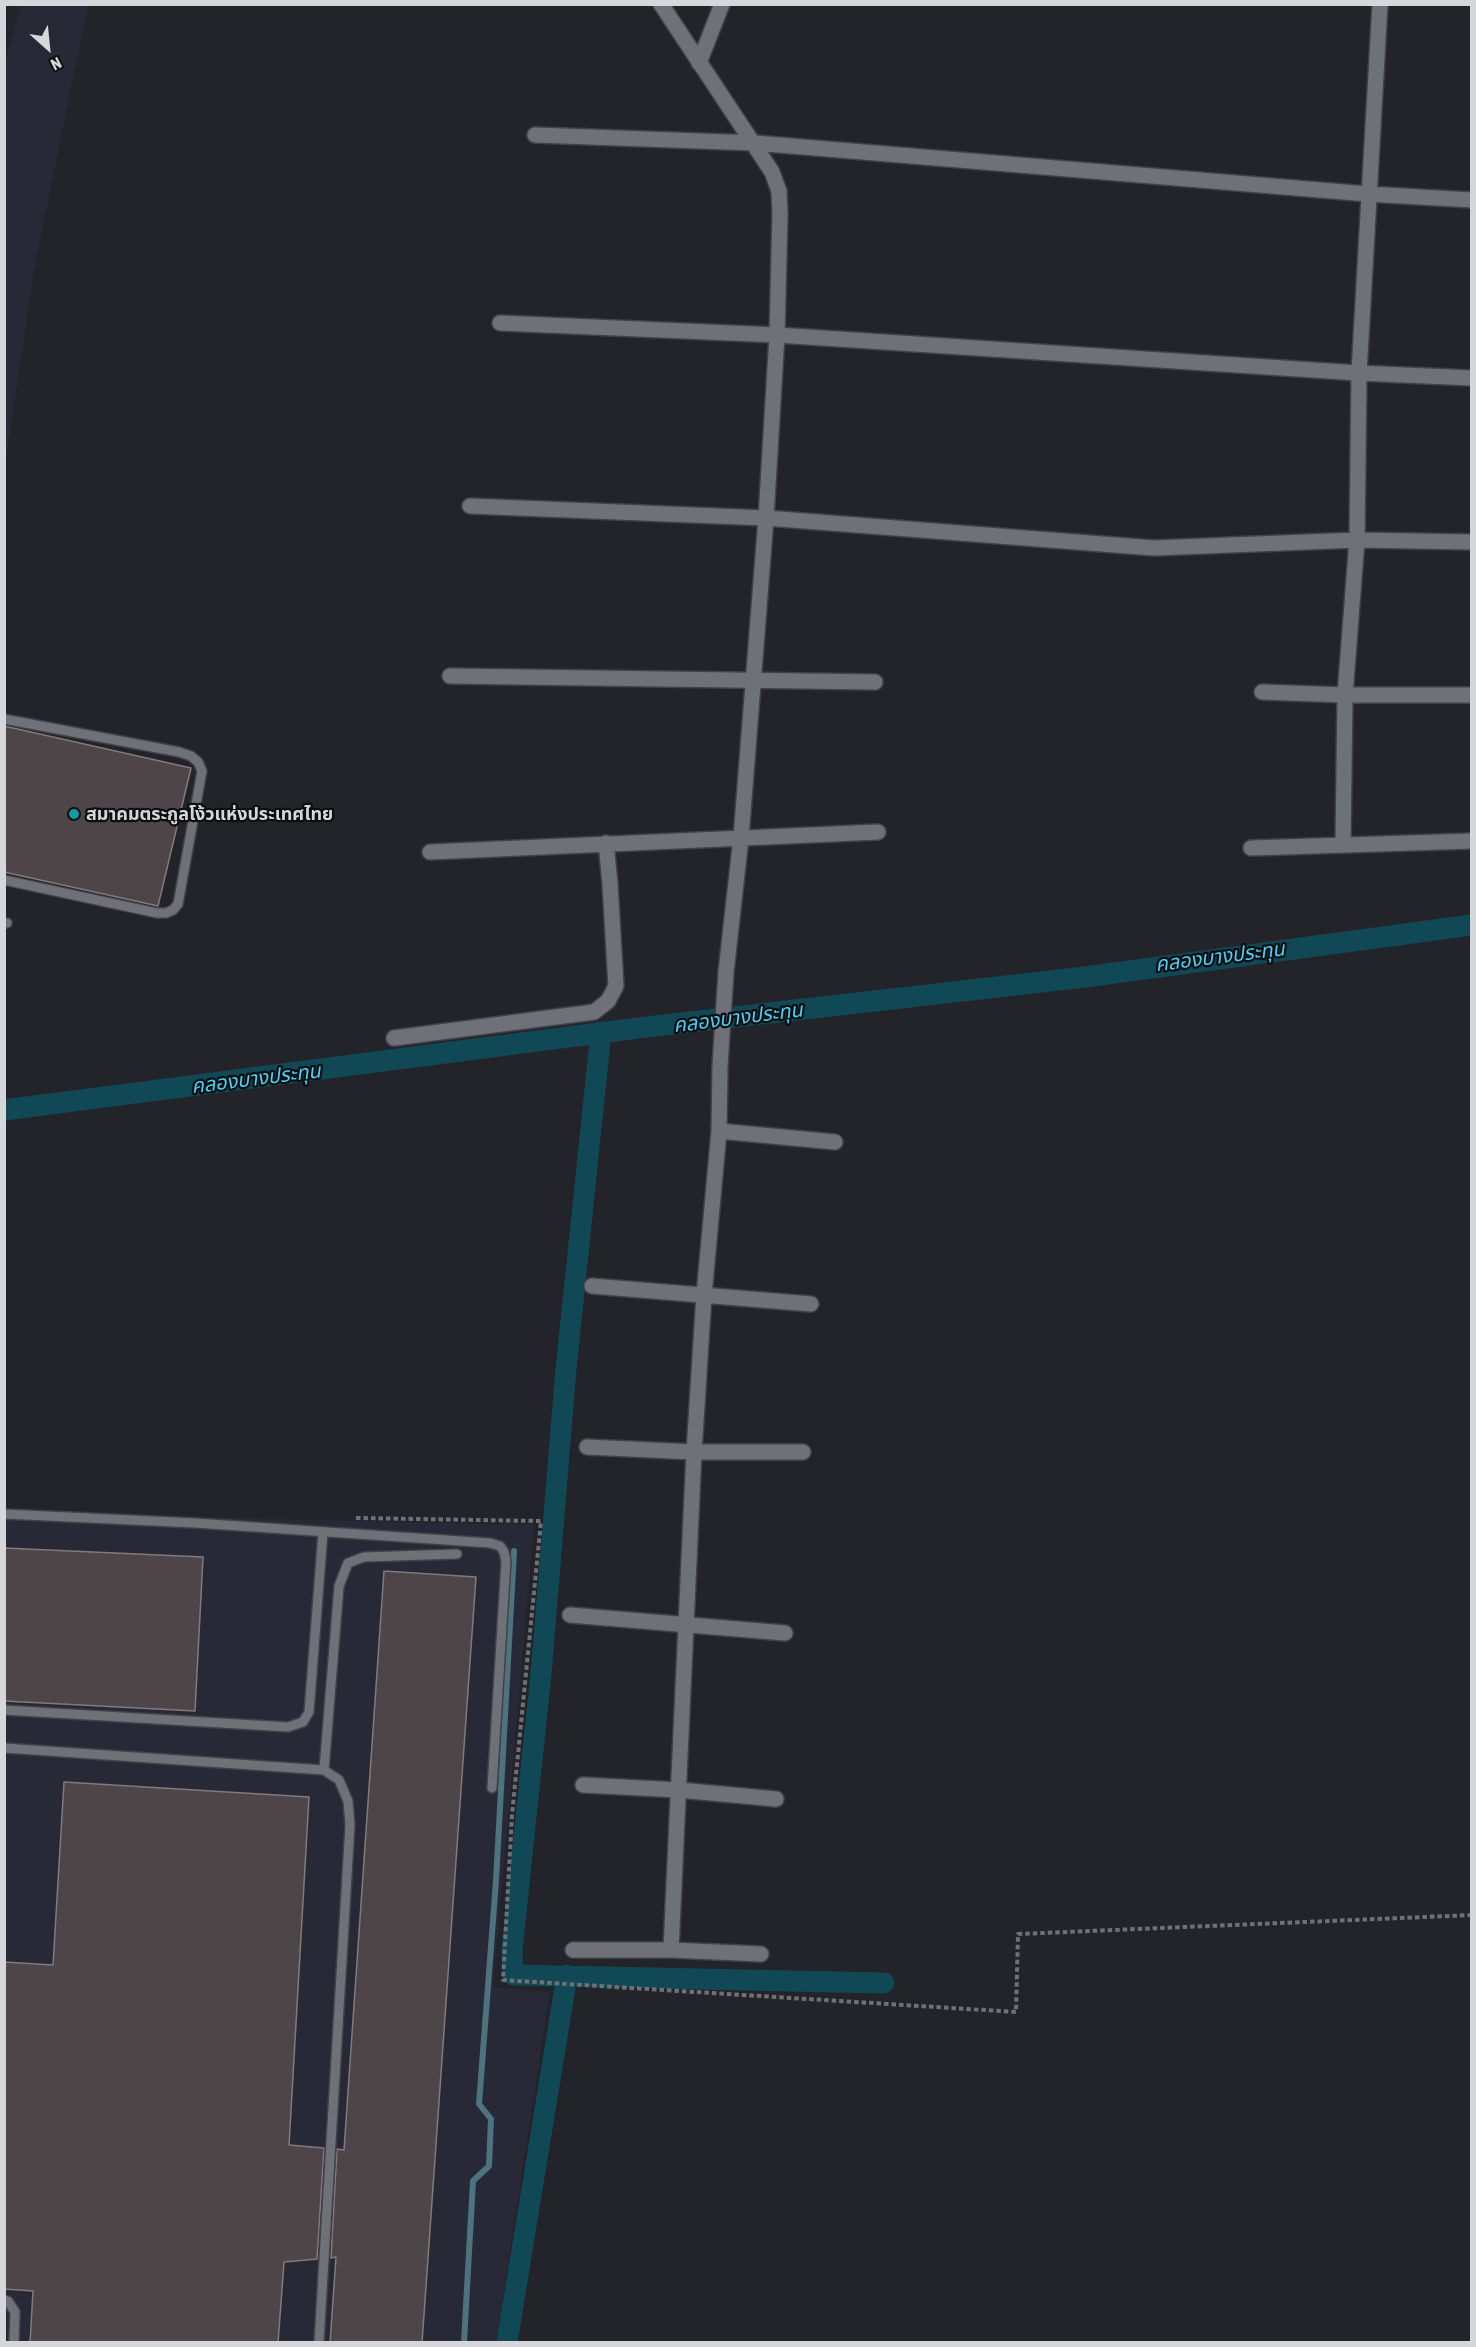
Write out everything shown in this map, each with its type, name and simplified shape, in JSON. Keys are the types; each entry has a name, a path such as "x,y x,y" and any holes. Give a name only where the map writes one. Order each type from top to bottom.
{"street":[{"path":"661,4 755,143 772,172 779,191 777,335 766,518 741,838 726,972 720,1066 719,1131 704,1295 694,1452 671,1950"},
{"path":"699,63 722,4"},
{"path":"1343,845 1345,695 1357,540 1359,373 1380,4"},
{"path":"535,135 755,143 1368,194 1472,200"},
{"path":"500,323 777,335 1359,373 1472,378"},
{"path":"470,506 766,518 1154,548 1357,540 1472,542"},
{"path":"450,676 875,682"},
{"path":"1262,692 1345,695 1472,695"},
{"path":"430,852 878,832"},
{"path":"1251,848 1472,841"},
{"path":"394,1038 594,1012 608,1000 616,986 606,843"},
{"path":"719,1131 835,1142"},
{"path":"592,1286 811,1304"},
{"path":"587,1447 694,1452 803,1452"},
{"path":"570,1615 785,1633"},
{"path":"583,1785 679,1790 776,1799"},
{"path":"573,1950 671,1950 761,1954"}],"lane":[{"path":"4,719 179,752 191,756 198,762 202,771 178,904 173,910 157,913 4,880"},
{"path":"4,1514 195,1523 490,1543 500,1546 506,1561 492,1788"},
{"path":"4,1710 296,1726 303,1722 309,1712 322,1532"},
{"path":"324,1770 339,1586 348,1563 364,1557 457,1554"},
{"path":"4,1748 324,1770 339,1780 348,1801 350,1825 319,2343"},
{"path":"4,2300 9,2301 15,2312 14,2343"}],"shaded area":[{"path":"21,5 88,5 34,270 5,465 4,66"},
{"path":"5,1513 534,1525 493,1987 550,1992 496,2342 5,2342"}],"building":[{"name":"สมาคมตระกูลโง้วแห่งประเทศไทย","path":"4,726 191,768 158,906 4,872"},
{"path":"4,1548 203,1557 195,1711 4,1701"},
{"path":"384,1571 476,1577 422,2343 330,2343 336,2257 331,2258 337,2149 344,2150"},
{"path":"64,1782 309,1797 289,2145 324,2148 317,2259 284,2262 278,2343 30,2343 33,2291 4,2289 4,1962 53,1965"}],"waterway":[{"name":"คลองบางประทุน","path":"4,1110 638,1028 1085,977 1472,925"},
{"path":"601,1032 566,1369 541,1674 512,1950 513,1975 884,1983"},
{"path":"464,2342 473,2181 489,2166 491,2119 479,2104 496,1881 514,1551"},
{"path":"507,2342 567,1975"}],"place":[{"name":"สมาคมตระกูลโง้วแห่งประเทศไทย","path":"74,814"}]}
